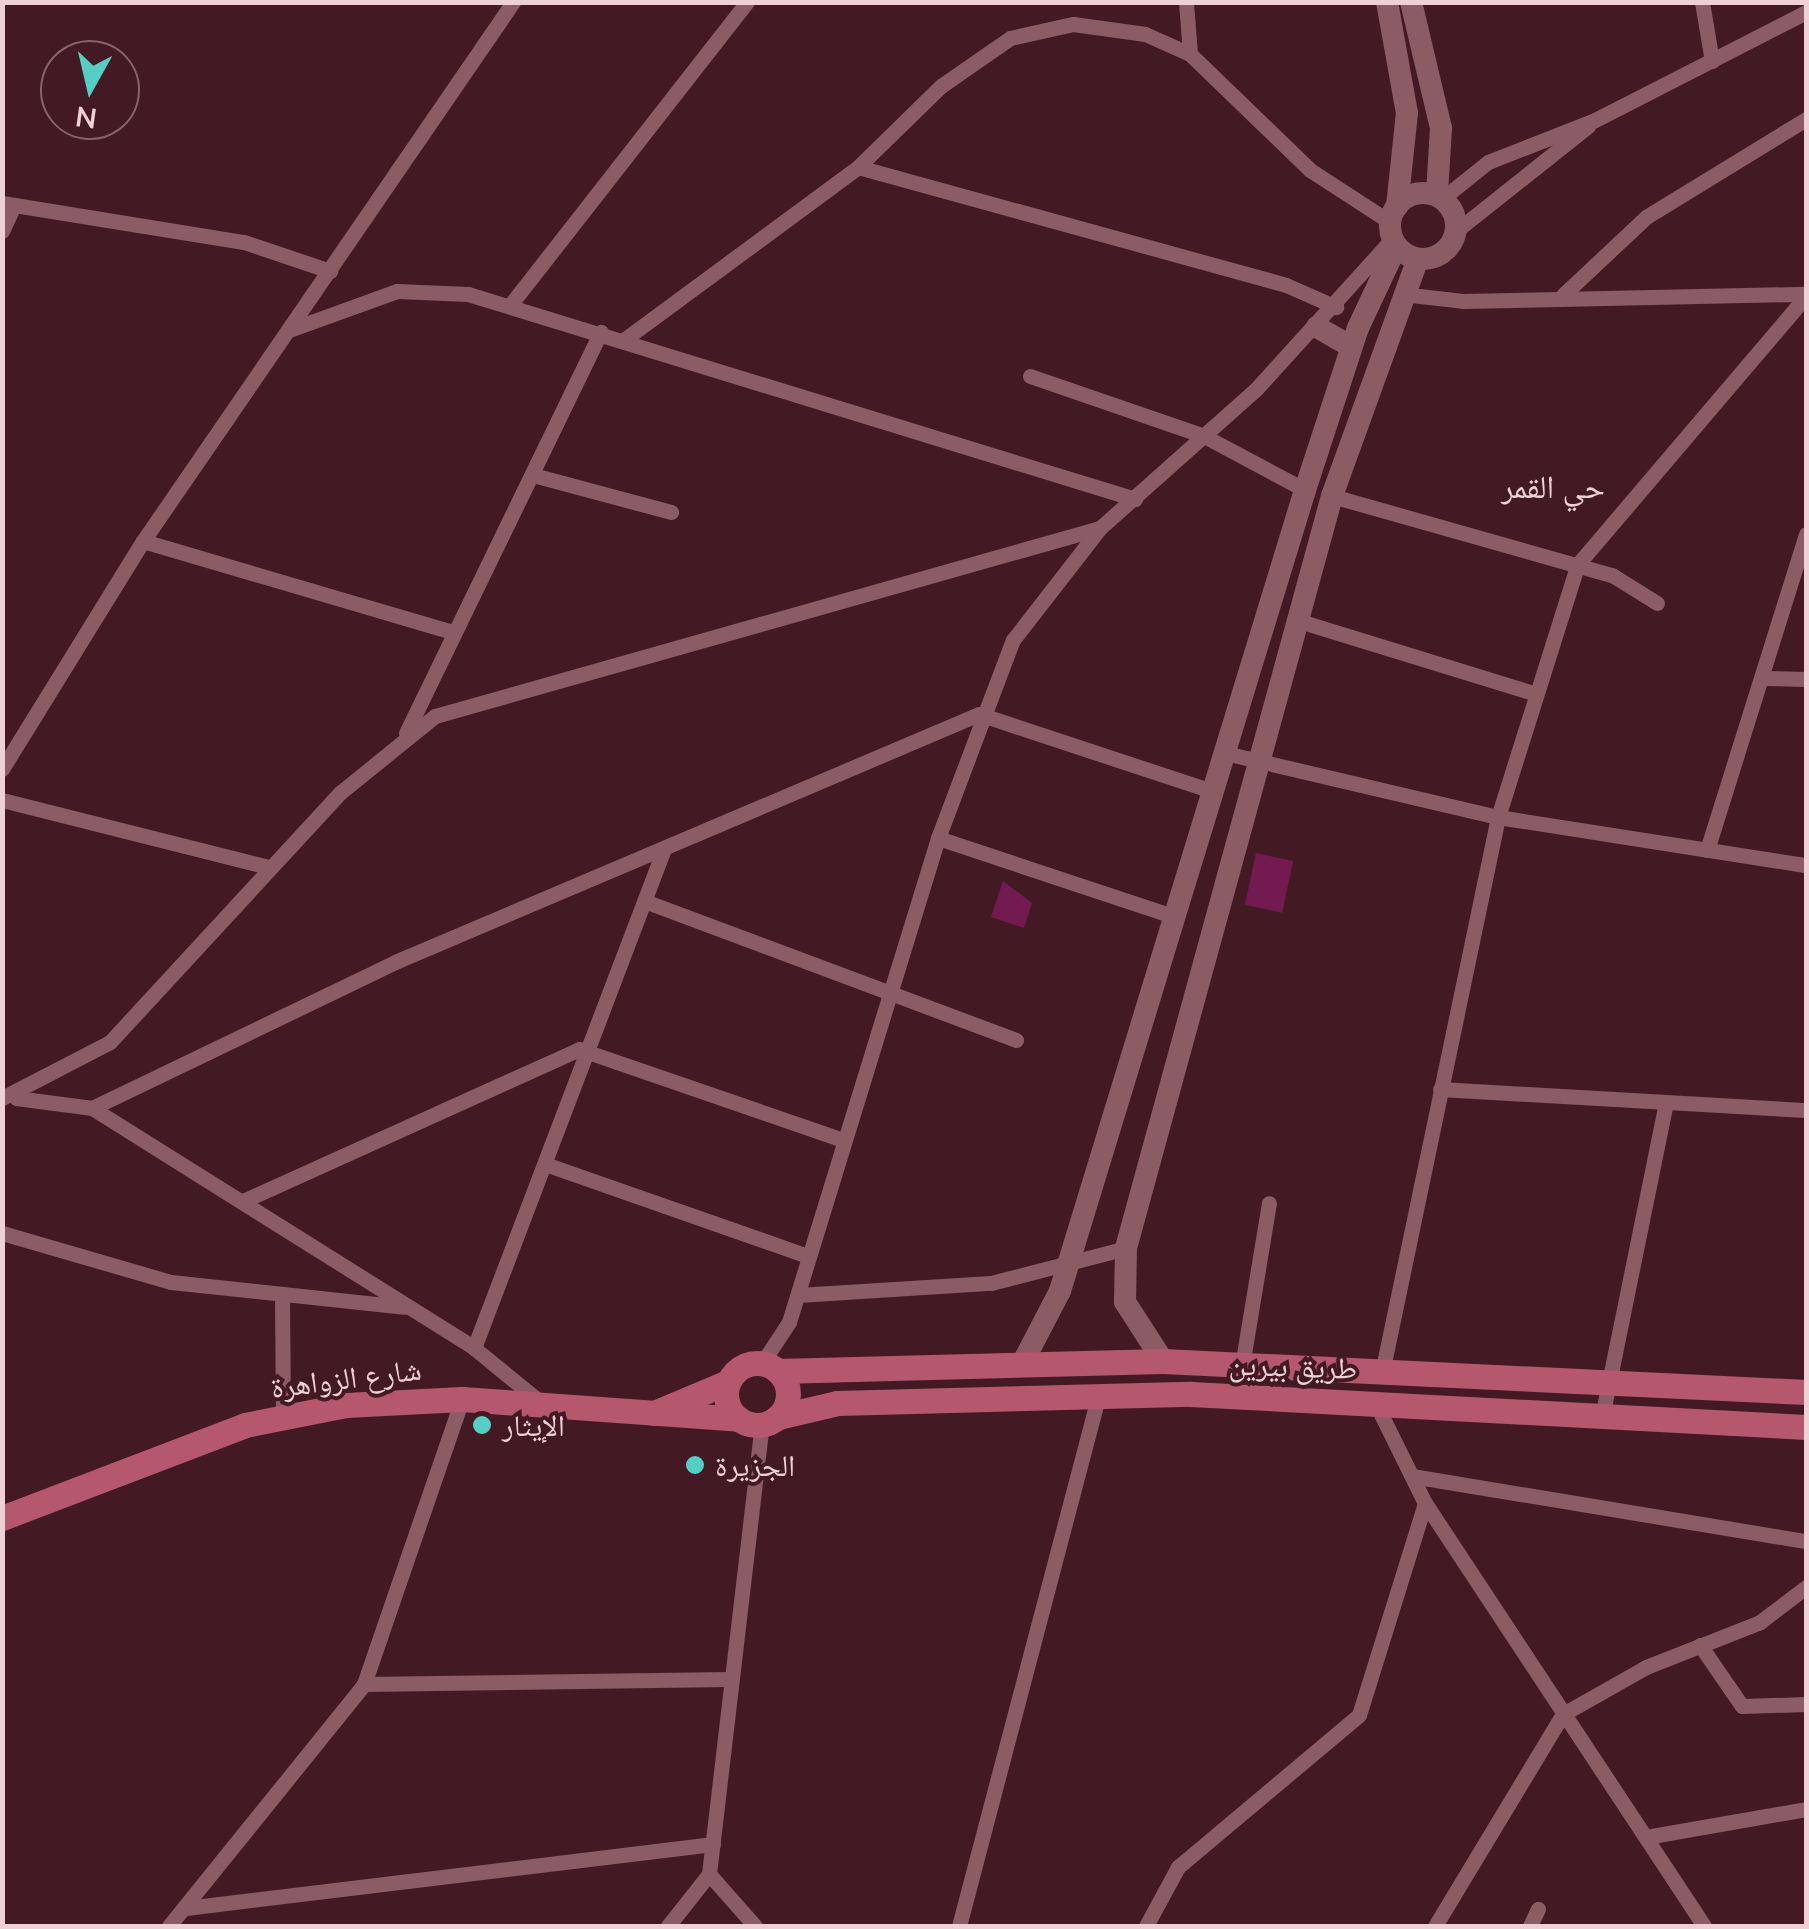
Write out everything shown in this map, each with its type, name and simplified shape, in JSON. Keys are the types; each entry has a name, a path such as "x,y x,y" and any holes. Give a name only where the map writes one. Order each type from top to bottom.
{"main road":[{"name":"طريق بيرين","path":"770,1367 1163,1361 1383,1368 1806,1392"},
{"name":"شارع الزواهرة","path":"654,1413 770,1367"},
{"path":"728,1382 760,1420 788,1394 770,1367"},
{"name":"طريق بيرين","path":"760,1420 837,1403 1099,1394 1603,1412 1806,1427"},
{"name":"شارع الزواهرة","path":"2,1518 283,1415 462,1399 760,1420"}],"street":[{"path":"2,770 143,542 513,2"},
{"path":"512,304 747,2"},
{"path":"1186,2 1190,54"},
{"path":"1022,1364 1066,1268 1305,490 1394,228 1406,114 1388,2"},
{"path":"1411,2 1440,128 1440,196 1456,230"},
{"path":"1702,2 1712,61"},
{"path":"770,1367 798,1295 888,994 979,714 1013,640 1100,528 1204,436 1336,307 1394,228 1488,162 1595,120 1806,12"},
{"path":"625,339 858,167 941,86 1040,25 1145,34 1190,54 1320,178 1394,228 1418,260"},
{"path":"1563,295 1646,217 1806,119"},
{"path":"1163,1361 1125,1302 1126,1248 1296,620 1332,496 1384,343 1418,260 1443,253 1456,230 1595,120"},
{"path":"858,167 1286,285 1336,307"},
{"path":"2,231 8,204 244,242 330,271"},
{"path":"290,330 397,291 512,304 1135,499"},
{"path":"1402,294 1806,295"},
{"path":"1383,1368 1498,817 1534,693 1578,564 1806,295"},
{"path":"1317,326 1384,343"},
{"path":"406,733 449,630 533,475 600,332"},
{"path":"1030,376 1204,436 1305,490"},
{"path":"533,475 671,512"},
{"path":"1332,496 1578,564 1657,603"},
{"path":"2,1098 110,1042 268,867 406,733 468,704 1100,528"},
{"path":"1707,850 1765,678 1806,534"},
{"path":"143,542 449,630"},
{"path":"1296,620 1534,693"},
{"path":"1765,678 1806,679"},
{"path":"92,1108 395,962 979,714 1212,791"},
{"path":"1224,753 1498,817 1806,865"},
{"path":"2,800 268,867"},
{"path":"938,838 1172,916"},
{"path":"474,1348 664,849"},
{"path":"646,902 1016,1040"},
{"path":"244,1200 527,1066 591,1049 844,1140"},
{"path":"1440,1089 1806,1110"},
{"path":"2,1098 92,1108 244,1200 404,1308 474,1348 543,1404"},
{"path":"1603,1412 1606,1379 1666,1103"},
{"path":"545,1164 808,1256"},
{"path":"1242,1366 1269,1203"},
{"path":"2,1233 34,1236 104,1269 282,1299 404,1308"},
{"path":"798,1295 951,1287 1066,1268 1126,1248"},
{"path":"282,1299 283,1415"},
{"path":"959,1926 1099,1394"},
{"path":"170,1926 364,1684 462,1399"},
{"path":"1375,1402 1425,1503 1704,1926"},
{"path":"668,1926 709,1874 760,1420"},
{"path":"1412,1476 1806,1541"},
{"path":"1146,1926 1178,1867 1359,1715 1425,1503"},
{"path":"1435,1926 1563,1714 1700,1644 1760,1622 1806,1588"},
{"path":"1700,1644 1742,1706 1806,1704"},
{"path":"364,1684 729,1679"},
{"path":"1646,1838 1806,1809"},
{"path":"186,1908 713,1844"},
{"path":"709,1874 755,1926"},
{"path":"1530,1926 1538,1908"}],"building":[{"path":"1256,853 1293,861 1282,913 1245,905"},
{"path":"1003,881 1032,903 1024,928 991,917"}],"place":[{"name":"الإيثار","path":"482,1425"},
{"name":"الجزيرة","path":"695,1465"}],"district":[{"name":"حي القمر","path":"1553,486"}]}
